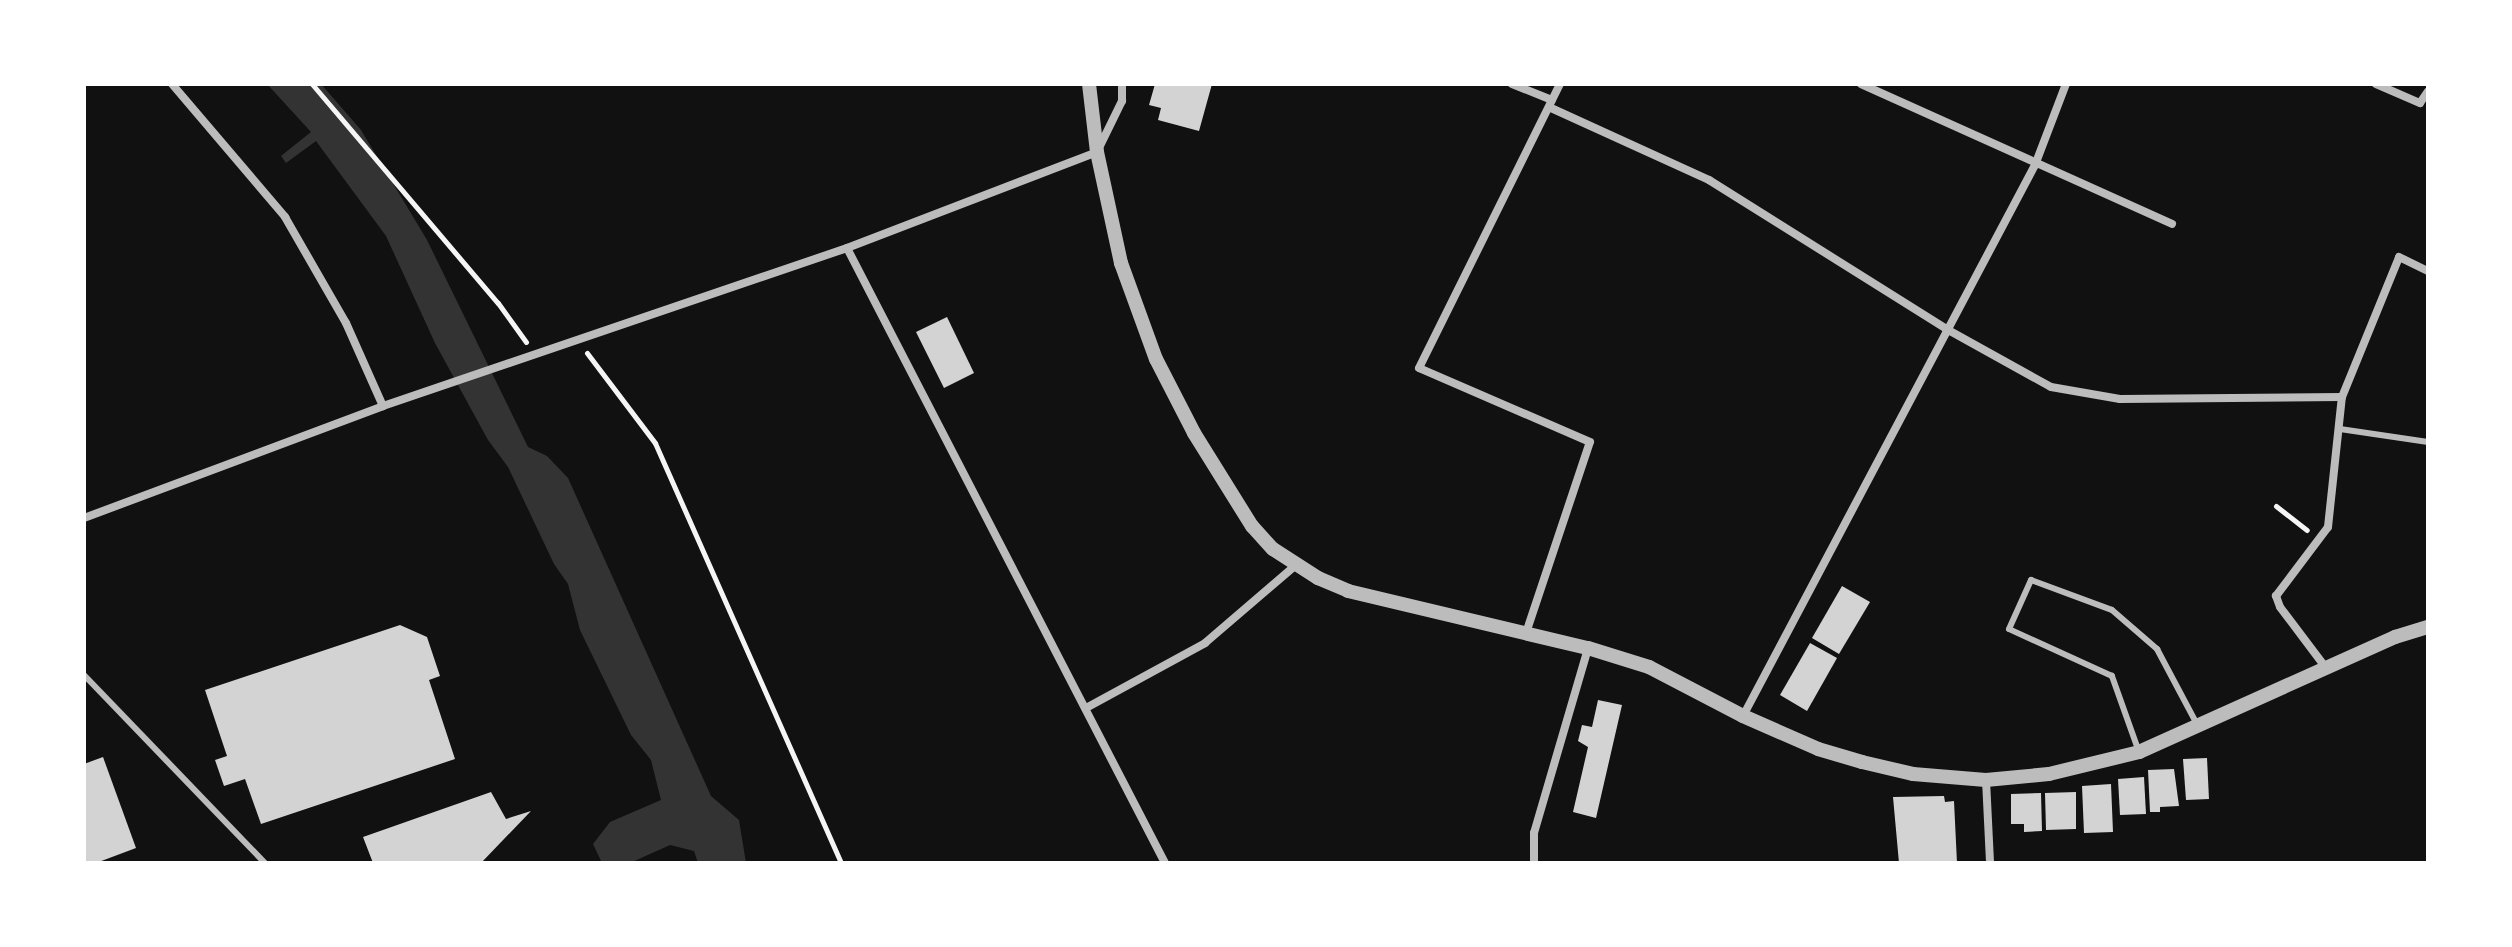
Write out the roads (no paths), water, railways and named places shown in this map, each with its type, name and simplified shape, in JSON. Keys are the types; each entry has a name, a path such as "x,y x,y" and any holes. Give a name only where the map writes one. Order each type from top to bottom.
{"street":[{"path":"172,84 285,217 346,323 383,406"},
{"path":"1089,84 1097,152 1121,263 1156,359 1194,433 1252,526 1273,549 1296,565 1348,591 1588,648 1649,667 1743,716 1818,749 1913,774 1986,780 2062,771 2139,752 2395,637 2428,627"},
{"path":"84,518 383,406 847,248 1097,152 1122,101 1122,84"},
{"path":"1512,84 1709,180 1950,331 2051,387 2120,399 2342,397"},
{"path":"1526,633 1590,442 1419,368 1560,84"},
{"path":"1861,84 2035,165 2172,224"},
{"path":"1743,716 1950,331 2035,165 2066,84"},
{"path":"2376,84 2420,103 2428,91"},
{"path":"847,248 1165,863"},
{"path":"2326,668 2280,607 2276,596 2328,527 2342,397 2399,257 2428,271"},
{"path":"1086,708 1205,643 1296,565"},
{"path":"1534,863 1534,833 1588,648"},
{"path":"1986,780 1990,863"}],"lane":[{"path":"2340,429 2428,442"},
{"path":"2139,752 2112,676 2009,629 2031,580 2112,610 2157,649 2198,726"},
{"path":"84,675 265,863"}]}
